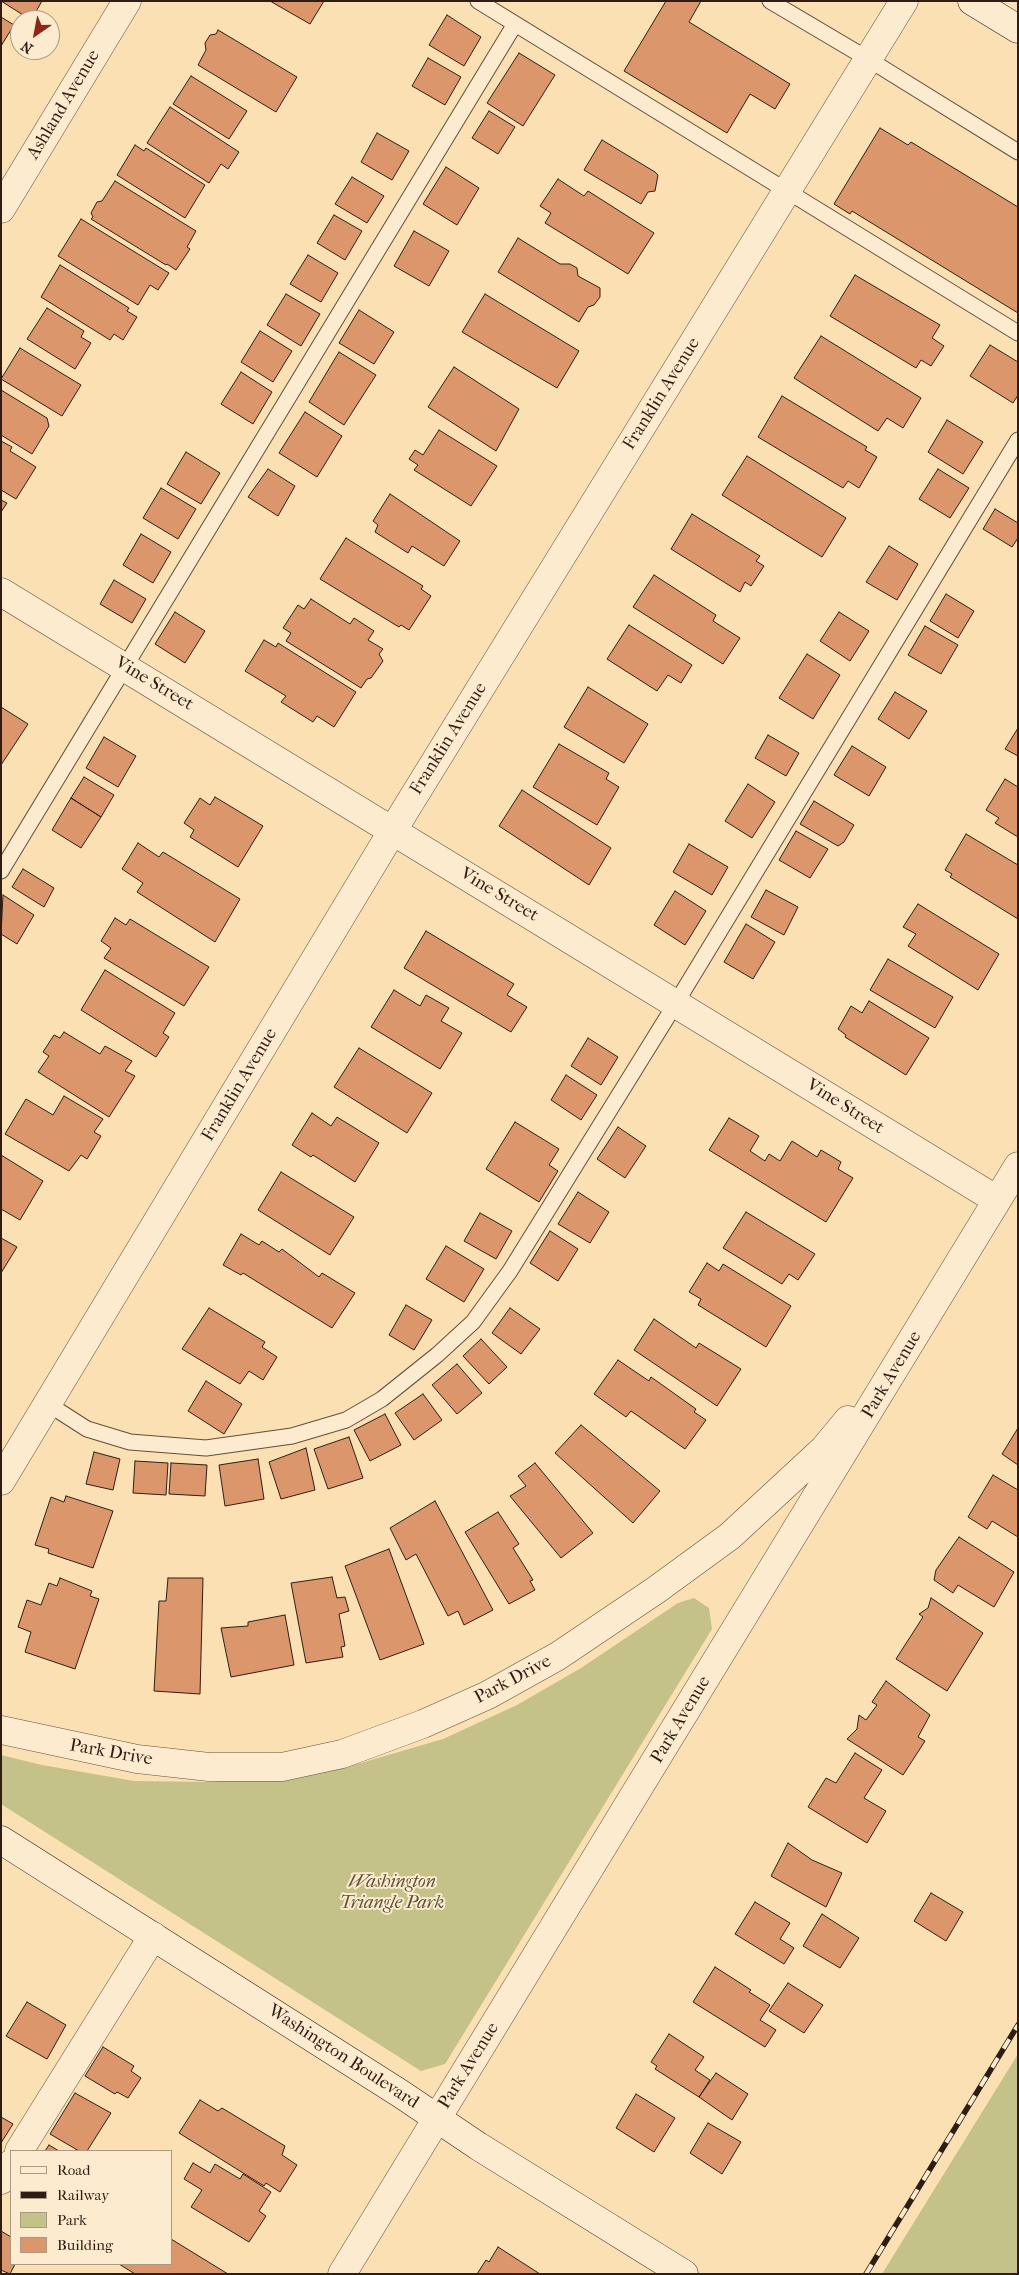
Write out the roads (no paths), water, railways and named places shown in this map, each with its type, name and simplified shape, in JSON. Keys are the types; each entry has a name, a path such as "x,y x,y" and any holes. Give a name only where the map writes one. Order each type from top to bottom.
{"street":[{"name":"Ashland Avenue","path":"1,209 127,1"},
{"name":"Franklin Avenue","path":"1,1481 393,830 904,1"},
{"path":"978,3 1018,29"},
{"name":"Vine Street","path":"1,592 997,1200"},
{"name":"Park Avenue","path":"342,2274 1018,1166"},
{"name":"Park Drive","path":"1,1730 136,1759 209,1767 282,1767 342,1754 423,1724 488,1695 558,1656 656,1590 730,1536 824,1449 914,1338"},
{"name":"Washington Boulevard","path":"1,1840 438,2118 478,2146 684,2274"},
{"path":"20,2150 153,1936"},
{"path":"1,2180 10,2166"}],"lane":[{"path":"478,1 1018,333"},
{"path":"770,1 1018,152"},
{"path":"1,871 515,24"},
{"path":"48,1404 87,1429 130,1442 206,1448 292,1436 346,1420 382,1399 438,1355 473,1322 510,1271 676,1003 1018,440"}],"railway":[{"path":"866,2274 1018,2025"}],"park label":[{"name":"Washington Triangle Park","path":"392,1894"}]}
